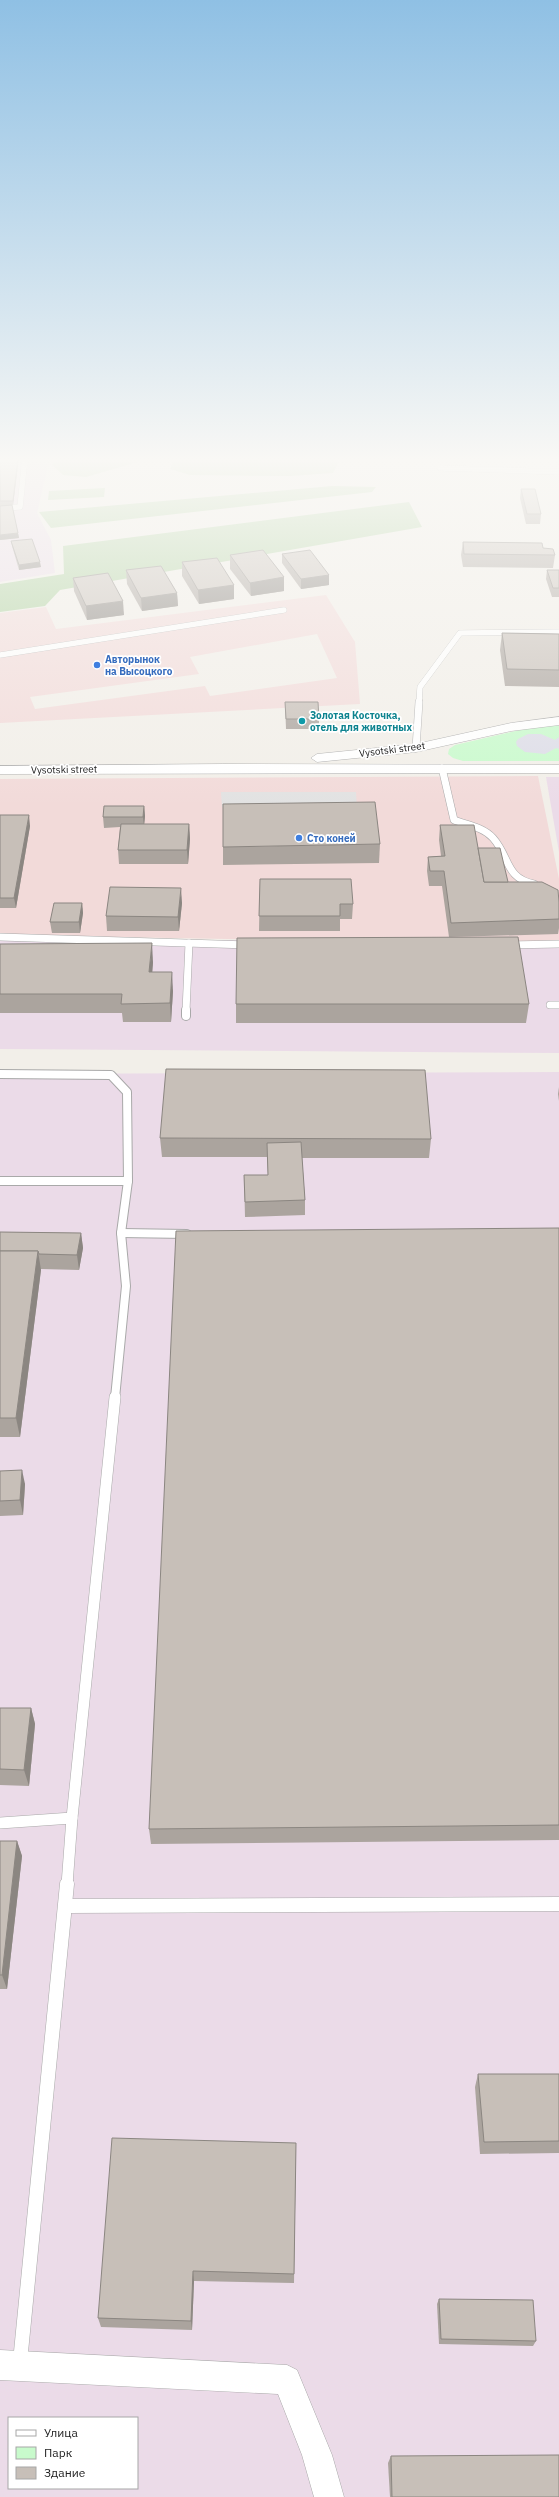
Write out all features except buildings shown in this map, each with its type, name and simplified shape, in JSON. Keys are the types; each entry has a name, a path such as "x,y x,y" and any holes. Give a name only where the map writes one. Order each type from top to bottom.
{"street":[{"name":"Vysotski street","path":"223,768 416,748 511,727 559,721"},
{"name":"Vysotski street","path":"0,770 223,768 559,769"},
{"path":"10,2365 287,2380 317,2455 329,2497"}],"lane":[{"path":"0,655 284,610"},
{"path":"416,748 420,687 460,633 559,632"},
{"path":"442,768 451,814 454,820 474,826 493,838 505,856 513,875 518,881 541,885"},
{"path":"0,937 110,938 188,943 255,945"},
{"path":"186,1016 188,943"},
{"path":"500,945 559,944"},
{"path":"550,1005 559,1005"},
{"path":"0,1074 111,1075 127,1092 128,1181 121,1233 126,1286 72,1818 66,1906 10,2365"},
{"path":"0,1181 128,1181"},
{"path":"121,1233 200,1234"},
{"path":"0,1823 72,1818"},
{"path":"66,1906 559,1904"}],"shaded area":[{"path":"0,574 52,574 0,582"},
{"name":"Авторынок на Высоцкого","path":"326,595 355,642 360,704 0,723 0,613 46,607 56,629","holes":["317,634 337,678 210,696 205,686 35,709 30,697 199,674 190,657"]},
{"path":"528,734 541,734 555,740 559,737 559,749 556,748 545,754 525,752 517,746 516,742 518,739"},
{"path":"538,776 559,879 559,945 0,935 0,779"},
{"path":"546,777 559,777 559,852"},
{"path":"221,792 356,792 357,808 222,807"},
{"path":"0,939 559,942 559,1053 0,1049"},
{"path":"559,1072 559,2497 0,2497 0,1074"}],"green space":[{"path":"64,574 155,574 60,590 45,606 0,612 0,584"},
{"path":"559,725 559,761 463,761 453,758 448,754 449,749 455,745 529,728"}],"place":[{"name":"Авторынок на Высоцкого","path":"97,665"},
{"name":"Золотая Косточка, отель для животных","path":"302,721"},
{"name":"Сто коней","path":"299,838"}]}
